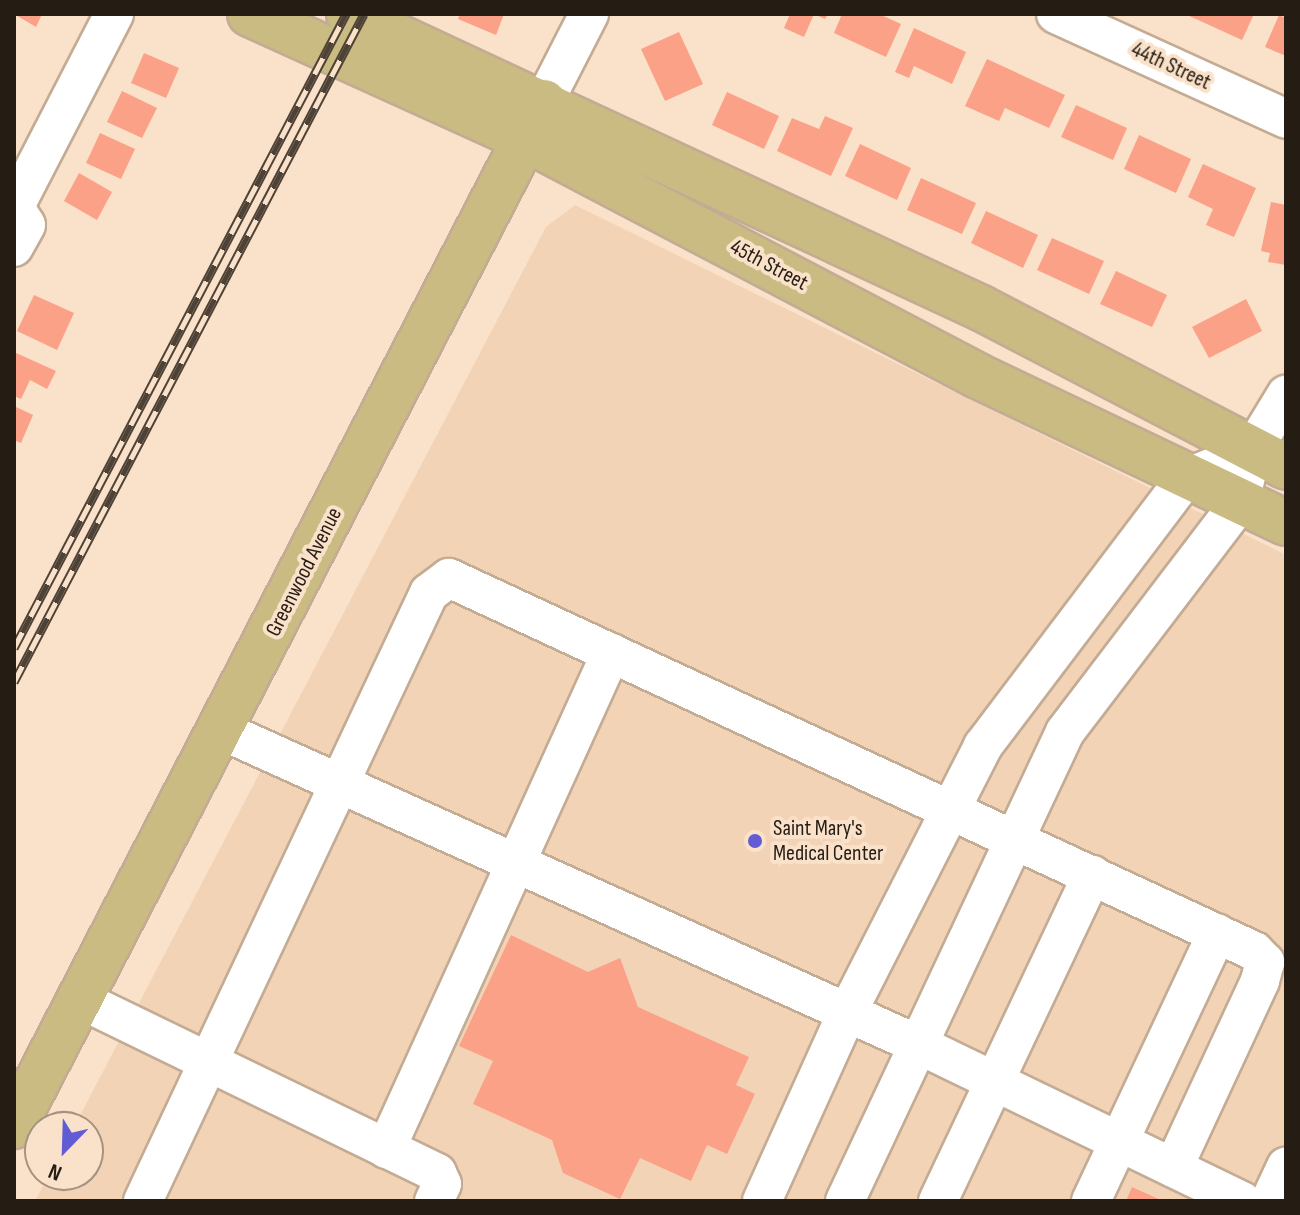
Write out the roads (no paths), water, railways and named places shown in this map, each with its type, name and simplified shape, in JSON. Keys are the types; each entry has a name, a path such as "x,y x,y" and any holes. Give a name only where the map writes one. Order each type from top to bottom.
{"main road":[{"name":"45th Street","path":"250,14 535,121 981,308 1269,459"},
{"name":"45th Street","path":"349,14 535,121 1186,478 1286,523"},
{"name":"Greenwood Avenue","path":"14,1126 223,731 535,121"}],"street":[{"path":"14,247 26,225 14,206 114,14"},
{"name":"Greenwood Avenue","path":"535,121 589,14"},
{"name":"44th Street","path":"1056,14 1286,119"},
{"path":"845,1201 1065,732 1240,502 1269,459 1286,395"},
{"path":"762,1201 847,1013 948,808 983,746 1108,589 1186,478 1269,459"},
{"path":"143,1201 209,1066 221,1027 337,782 437,582 449,578 1217,933 1265,962 1173,1168"},
{"path":"386,1149 611,653"},
{"path":"223,731 917,1044 1242,1201"},
{"path":"938,1201 1092,875"},
{"path":"1091,1201 1217,933"},
{"path":"79,999 209,1066 437,1173 442,1184 434,1201"},
{"path":"1270,1201 1286,1167"}],"railway":[{"path":"14,648 346,14"},
{"path":"14,682 364,14"}],"place":[{"name":"Saint Mary's Medical Center","path":"755,841"}]}
